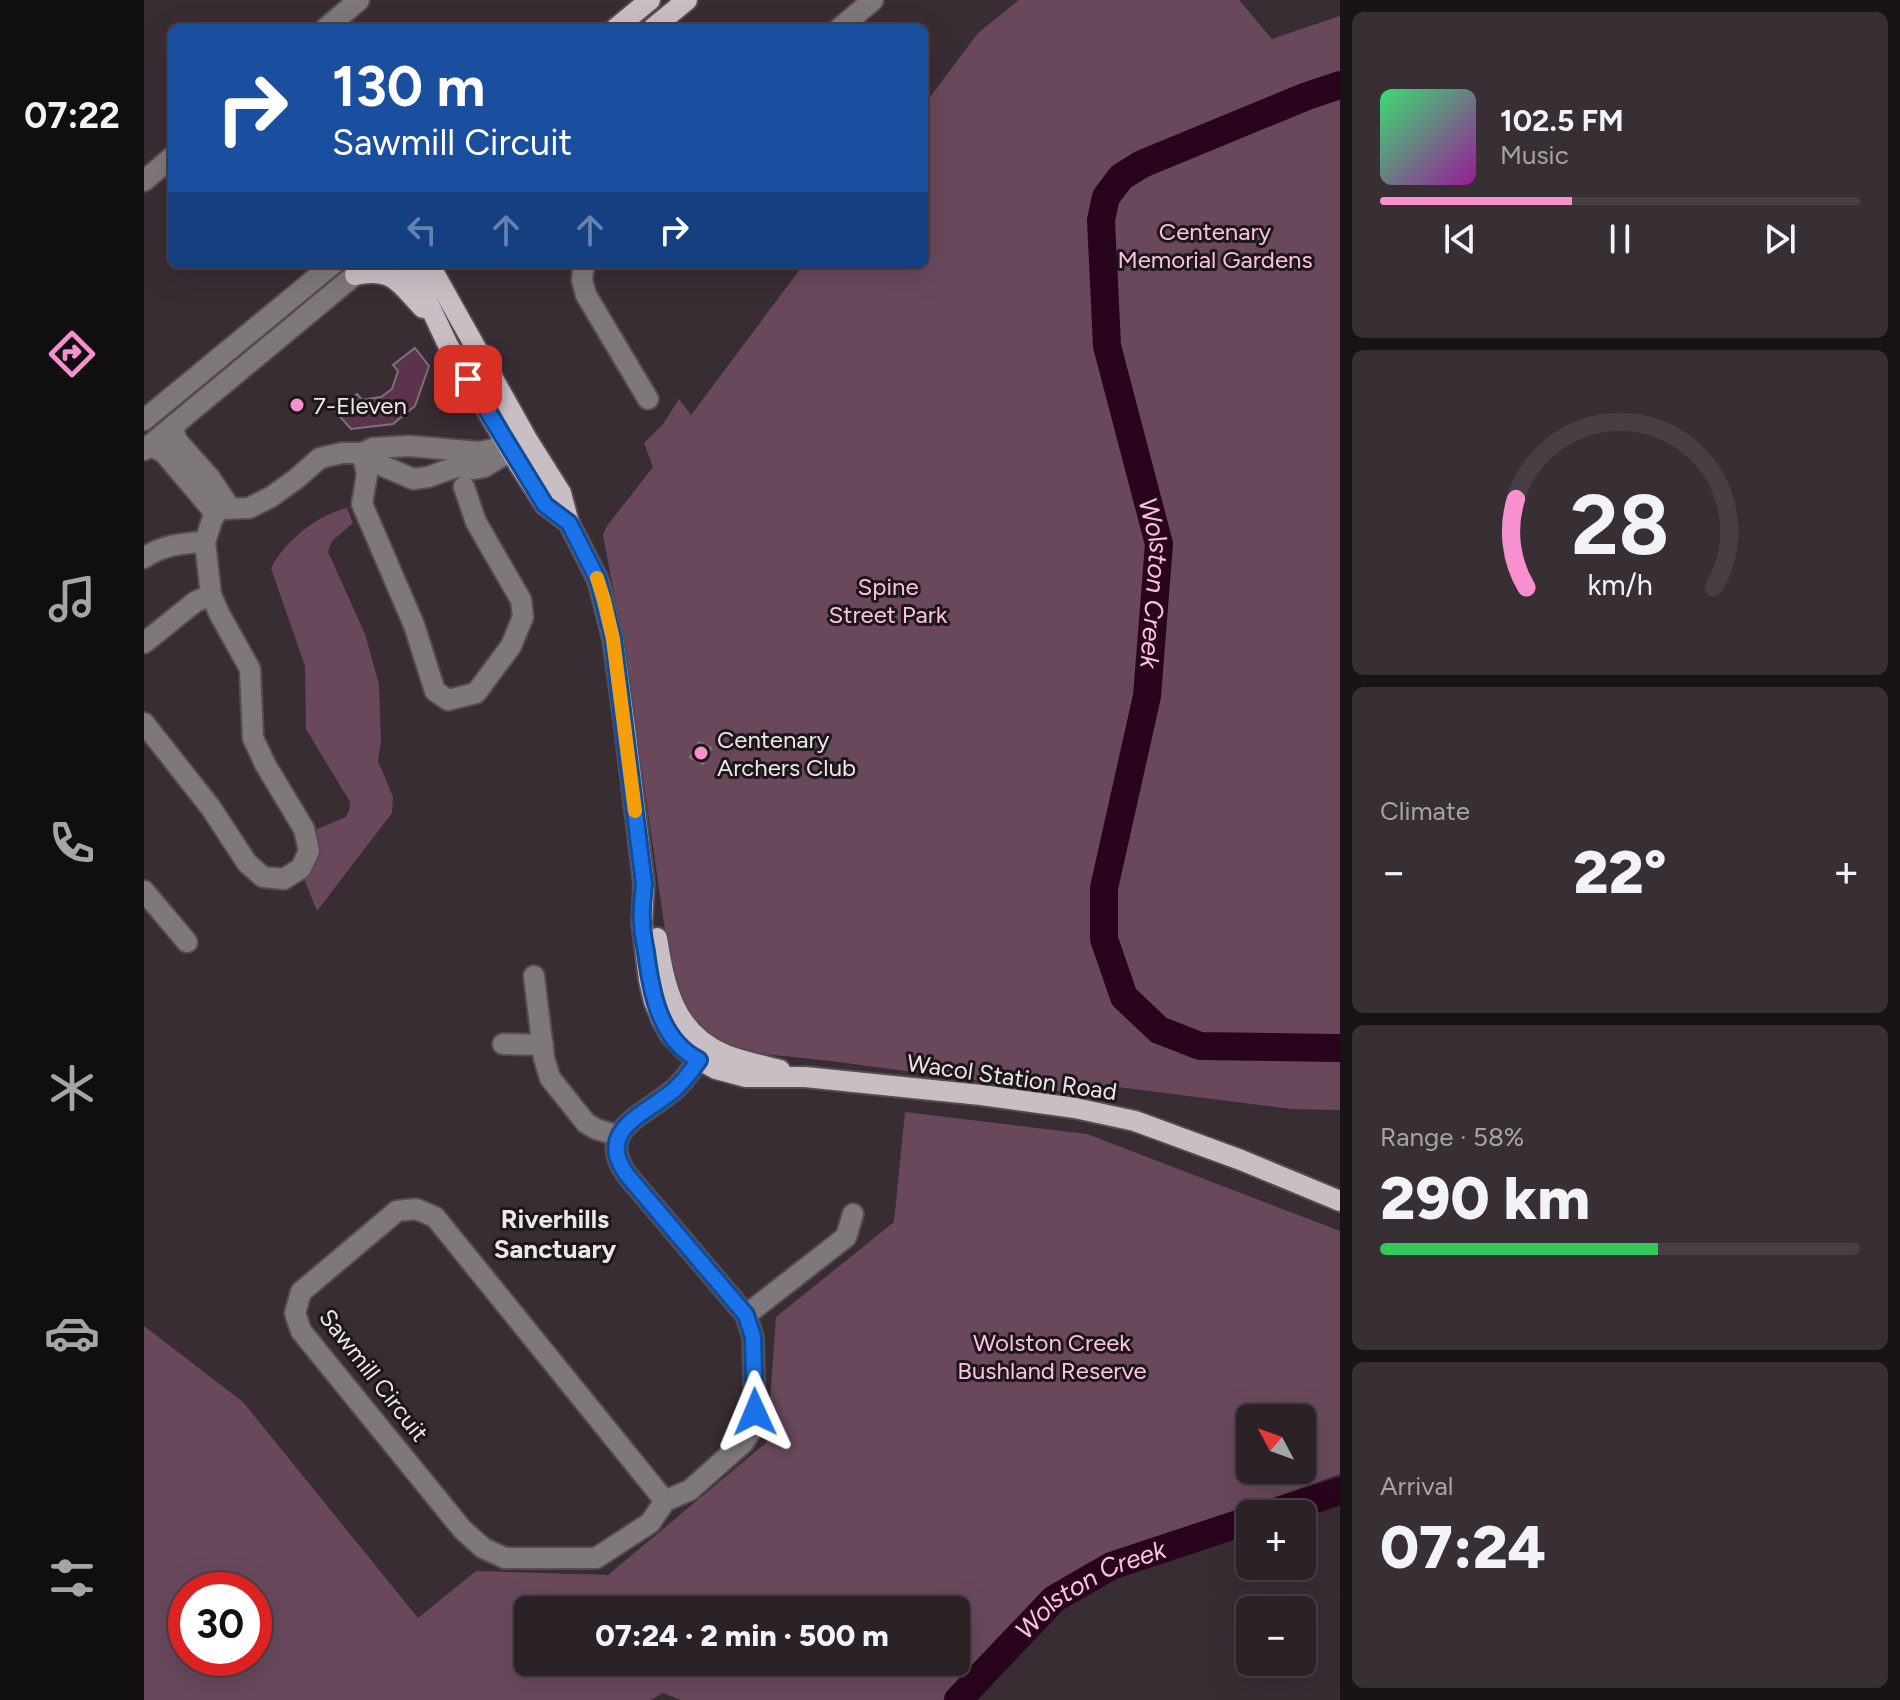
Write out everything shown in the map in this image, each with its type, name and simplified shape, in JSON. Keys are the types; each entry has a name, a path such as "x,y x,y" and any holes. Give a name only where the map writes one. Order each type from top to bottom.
{"main road":[{"path":"621,24 650,0"},
{"path":"658,24 687,0"},
{"name":"Wacol Station Road","path":"409,268 468,379 561,493 569,523 598,580 613,639 644,884 642,923 654,1001 670,1034 692,1056 703,1052 716,1069 746,1077 805,1077 1025,1101 1135,1121 1340,1201"},
{"path":"361,269 388,274 439,326"},
{"name":"Wacol Station Road","path":"433,269 517,441"}],"street":[{"path":"331,24 359,0"},
{"path":"845,24 873,0"},
{"path":"144,181 168,160"},
{"path":"144,420 328,268"},
{"path":"584,268 582,280 586,295 648,399"},
{"path":"223,511 215,485 152,450 176,423 361,269"},
{"path":"176,423 174,432 177,441 185,450 195,475"},
{"path":"144,723 211,808 247,863 263,877 284,879 301,868 309,851 304,829 253,738 250,669 211,595 205,542 213,517 223,511 249,508 271,497 320,458 402,446 479,452 517,441"},
{"path":"362,453 413,479 456,467 484,467 517,441"},
{"path":"400,475 393,464 394,454 402,446"},
{"path":"362,453 367,474 362,504 414,625 435,691 448,700 476,693 511,646 523,617 521,600 476,522 464,487"},
{"path":"144,558 176,544 205,542"},
{"path":"144,643 195,602 211,595"},
{"path":"144,891 187,942"},
{"path":"534,976 544,1058 550,1078 579,1116 596,1129 619,1136 628,1123 675,1089 703,1052"},
{"path":"503,1044 543,1045"},
{"name":"Sawmill Circuit","path":"619,1136 616,1150 620,1164 746,1315 753,1337 755,1412 753,1428 743,1443 690,1490 665,1501 650,1523 596,1558 505,1558 483,1548 462,1529 301,1331 295,1313 301,1292 397,1211 416,1209 435,1217 665,1501"},
{"path":"746,1315 846,1237 853,1214"}],"green space":[{"name":"Spine Street Park","path":"1019,0 1239,0 1272,39 1340,16 1340,1110 1292,1109 1102,1085 1099,1091 1085,1095 765,1054 726,1047 698,1028 677,993 603,535 653,467 644,443 663,424 679,399 691,415 801,268 928,268 928,100 978,33"},
{"path":"347,508 353,523 332,541 328,552 365,634 379,684 381,742 378,761 393,797 392,813 317,911 304,879 315,856 315,830 346,817 350,802 306,729 305,666 271,568 303,530"},
{"name":"Wolston Creek Bushland Reserve","path":"905,1112 1087,1134 1340,1231 1340,1474 1316,1483 1316,1404 1236,1404 1236,1484 1312,1484 1267,1500 1236,1500 1236,1511 1100,1560 1042,1596 970,1672 970,1596 514,1596 514,1676 966,1676 943,1700 681,1700 663,1693 651,1700 144,1700 144,1326 243,1402 418,1618 476,1571 608,1575 767,1442 776,1317 894,1222"}],"building":[{"path":"415,348 429,366 415,406 393,424 351,429 335,411 357,394 362,400 381,397 392,389 398,371 393,365"},
{"name":"Centenary Archers Club","path":"699,742 711,748 703,764 690,757"}],"waterway":[{"name":"Wolston Creek","path":"1340,85 1142,164 1121,177 1106,197 1101,220 1107,346 1159,544 1147,696 1104,888 1104,939 1124,997 1159,1030 1200,1046 1340,1048"},
{"name":"Wolston Creek","path":"1312,1500 1340,1491"},
{"name":"Wolston Creek","path":"958,1700 1054,1599 1111,1566 1236,1525"}],"slow traffic":[{"path":"597,578 613,639 635,811"}],"place":[{"name":"7-Eleven","path":"297,405"},
{"name":"Centenary Archers Club","path":"701,753"}],"district":[{"name":"Riverhills Sanctuary","path":"555,1234"}],"route":[{"path":"468,379 545,505 569,523 598,580 604,600 613,639 644,884 642,923 649,980 654,1001 670,1034 699,1060 675,1089 628,1123 619,1136 616,1150 627,1175 746,1315 753,1337 755,1412"}],"park label":[{"name":"Centenary Memorial Gardens","path":"1215,245"}]}
